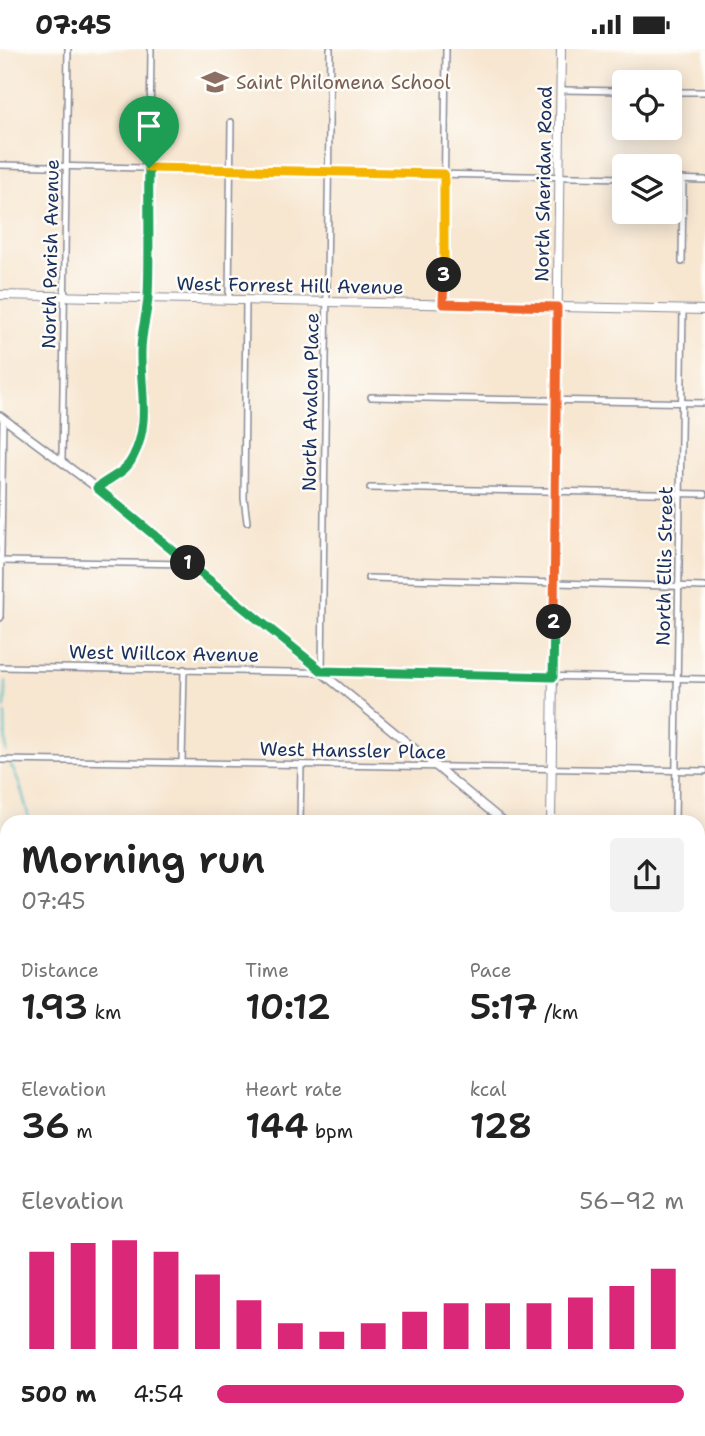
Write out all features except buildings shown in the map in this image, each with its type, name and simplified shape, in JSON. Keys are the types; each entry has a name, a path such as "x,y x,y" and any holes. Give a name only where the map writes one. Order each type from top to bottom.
{"main road":[{"name":"North Sheridan Road","path":"551,815 561,49"},
{"name":"West Forrest Hill Avenue","path":"0,295 705,310"}],"street":[{"name":"North Parish Avenue","path":"62,460 68,49"},
{"path":"97,488 126,469 140,441 145,403 141,344 148,299 150,49"},
{"name":"North Avalon Place","path":"322,671 330,49"},
{"path":"443,304 446,49"},
{"path":"561,90 612,91"},
{"path":"682,92 705,92"},
{"path":"229,300 231,122"},
{"path":"0,165 612,179"},
{"path":"682,262 683,179 705,180"},
{"path":"246,300 244,498 247,522"},
{"name":"North Ellis Street","path":"675,815 683,309"},
{"path":"371,397 705,403"},
{"path":"1,417 97,488 495,815"},
{"path":"0,618 1,417"},
{"path":"370,488 705,494"},
{"path":"1,561 190,564"},
{"path":"368,578 705,587"},
{"name":"West Willcox Avenue","path":"0,667 705,679"},
{"path":"182,762 184,669"},
{"name":"West Hanssler Place","path":"0,760 705,771"},
{"path":"300,815 301,765"}],"waterway":[{"path":"5,708 6,682"},
{"path":"5,714 6,752"},
{"path":"11,766 20,785 28,815"}],"place":[{"name":"Saint Philomena School","path":"215,82"}],"route":[{"path":"149,168 444,174 443,304 557,307 553,677 322,671 97,488 126,469 133,458 142,431 145,403 141,353 148,299 149,168"}]}
